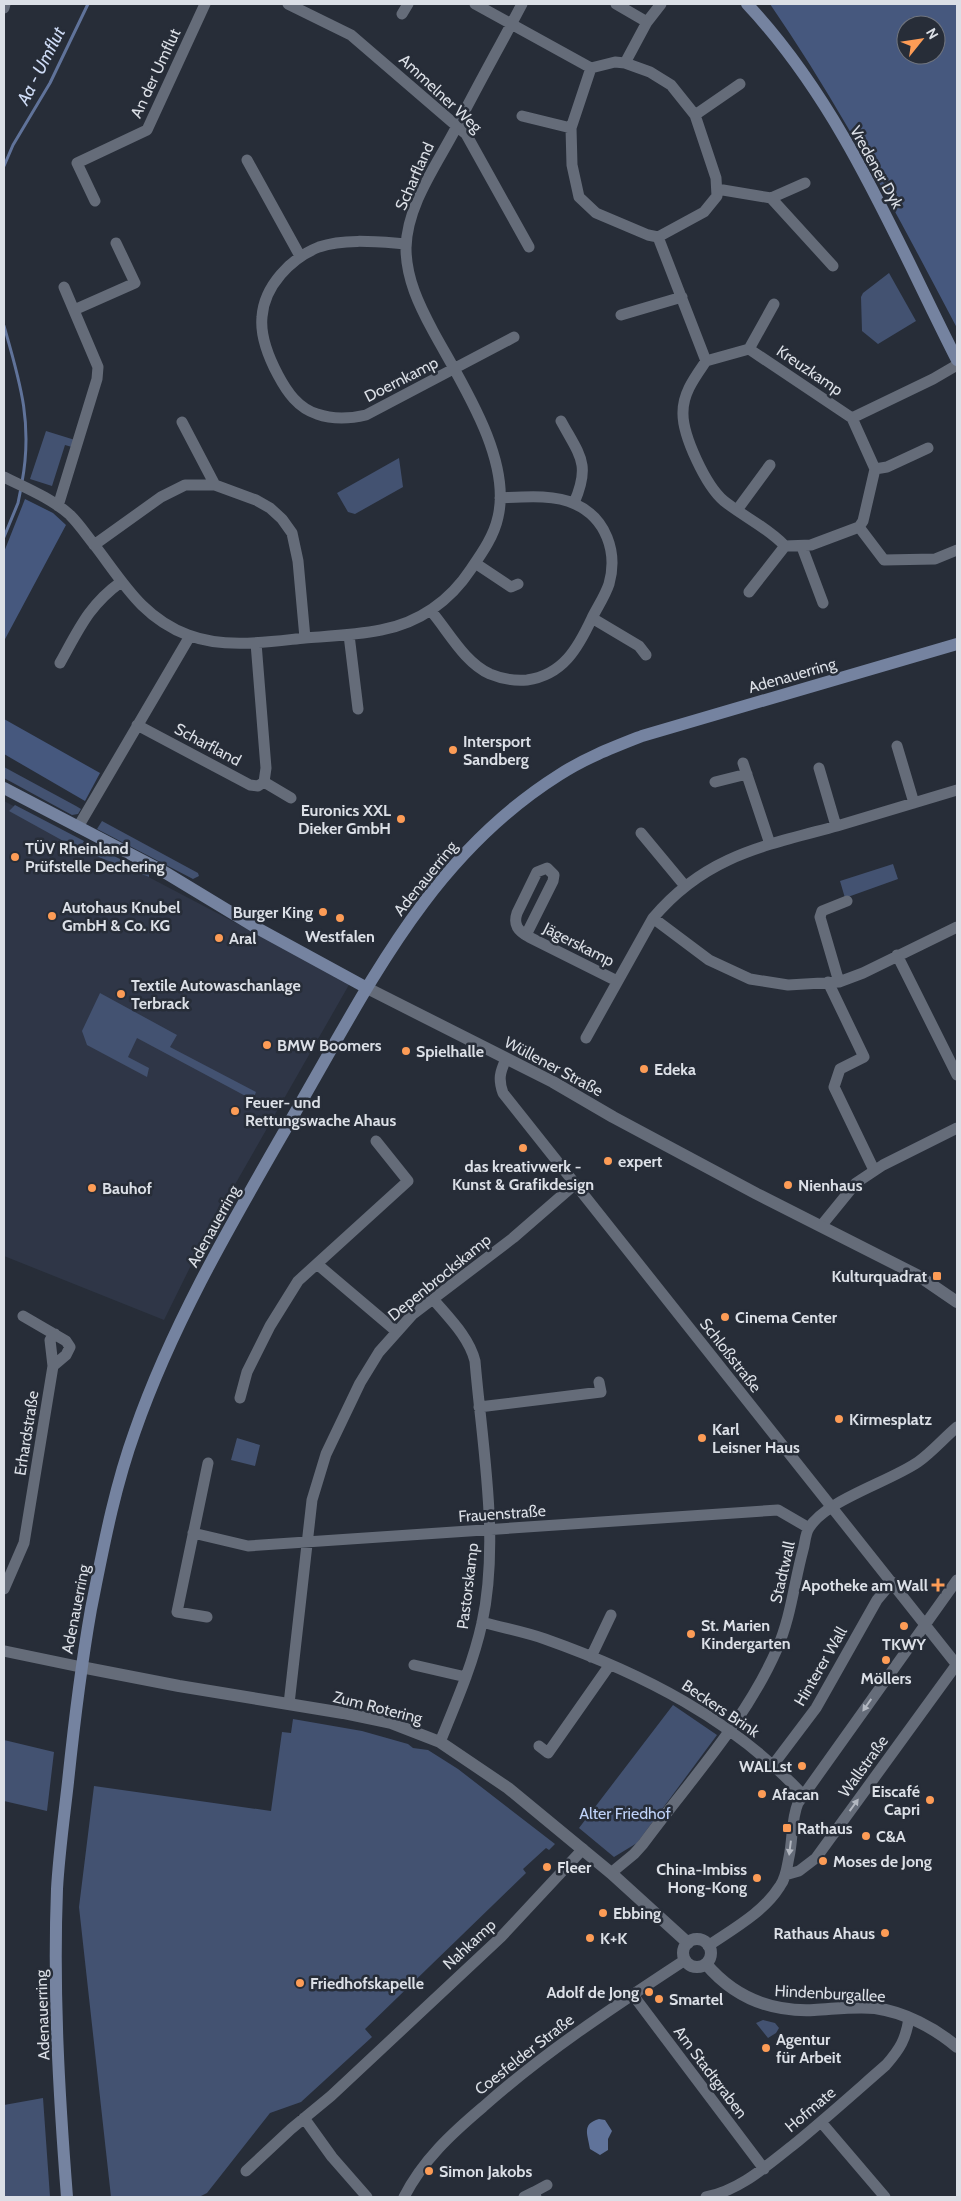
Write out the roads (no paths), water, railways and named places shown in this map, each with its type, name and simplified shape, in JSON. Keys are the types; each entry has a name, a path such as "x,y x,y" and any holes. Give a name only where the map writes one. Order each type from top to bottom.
{"main road":[{"name":"Vredener Dyk","path":"747,4 785,50 814,91 859,165 906,254 957,360"},
{"name":"Adenauerring","path":"67,2197 58,2026 57,1888 81,1667 104,1539 135,1429 160,1369 204,1275 367,988 408,922 444,875 506,813 562,773 604,751 642,736 957,644"},
{"name":"Wüllener Straße","path":"4,788 161,870 258,928 367,988"}],"street":[{"path":"4,8 5,4"},
{"name":"An der Umflut","path":"95,201 77,163 147,130 204,4"},
{"name":"Ammelner Weg","path":"288,4 351,34 457,126 473,144 529,247"},
{"path":"402,14 408,4"},
{"path":"475,4 591,68 615,62 625,63 650,72 671,84 695,115 716,178 717,196 704,212 660,242"},
{"name":"Scharfland","path":"4,477 58,506 83,529 121,582 141,606 166,624 190,636 217,642 256,643 349,635 397,626 431,611 457,588 475,563 493,531 498,518 499,479 493,453 479,418 414,291 408,269 406,244 419,197 522,4"},
{"path":"616,4 647,22"},
{"path":"625,63 647,22 661,4"},
{"path":"591,68 571,128 573,172 579,196 596,213 660,242 706,360"},
{"path":"695,115 740,84"},
{"path":"522,116 571,128"},
{"path":"247,160 300,256"},
{"path":"717,189 771,198 805,183"},
{"path":"771,198 832,266"},
{"path":"74,310 135,283 116,243"},
{"name":"Doernkamp","path":"406,244 346,243 321,247 300,256 280,275 271,290 262,316 268,353 282,382 298,404 316,414 331,418 347,419 366,415 453,370"},
{"path":"58,506 97,379 98,366 64,287"},
{"path":"621,315 682,297"},
{"path":"774,304 749,349 706,360 691,383 685,398 683,412 685,428 692,447 714,490 723,500 762,525 785,546 802,547 859,527 863,521 875,469 852,418 933,379 957,365"},
{"path":"453,370 514,337"},
{"name":"Kreuzkamp","path":"749,349 852,418"},
{"path":"561,421 584,468 583,479 574,503"},
{"path":"182,422 215,485"},
{"path":"875,469 887,467 928,448"},
{"path":"737,510 770,465"},
{"path":"94,545 168,492 194,484 215,485 256,500 270,508 282,519 292,533 300,570 305,638"},
{"path":"431,611 474,663 491,674 512,680 544,676 562,666 576,648 608,584 612,569 608,537 600,524 588,511 574,503 551,498 500,498"},
{"path":"859,527 884,560 935,560 957,550"},
{"path":"749,592 785,546"},
{"path":"802,547 823,603"},
{"path":"475,563 510,587 518,584"},
{"path":"60,663 90,611 108,592 121,582"},
{"path":"592,618 639,646 646,655"},
{"path":"349,635 358,709"},
{"path":"78,827 190,636"},
{"name":"Scharfland","path":"137,725 250,784 258,786 264,782 266,768 256,643"},
{"path":"897,746 914,804"},
{"path":"715,782 745,768 770,844"},
{"path":"820,768 836,826"},
{"name":"Scharfland","path":"264,782 291,798"},
{"name":"Jägerskamp","path":"586,1038 616,981 654,918 668,901 685,886 713,866 770,844 914,804 957,790"},
{"path":"641,833 685,886"},
{"name":"Jägerskamp","path":"526,935 553,881 554,875 547,868 537,872 516,913 516,926 526,935 616,981"},
{"path":"847,901 822,911 820,917 834,982 864,1057 840,1069 834,1087 874,1170"},
{"path":"654,918 709,960 750,979 788,985 834,982 863,972 957,927"},
{"path":"897,955 957,1075"},
{"name":"Wüllener Straße","path":"367,988 554,1082 614,1117 757,1194 932,1284 957,1302"},
{"name":"Schloßstraße","path":"506,1059 500,1072 499,1083 502,1093 574,1186 957,1664"},
{"path":"821,1226 856,1183 874,1170 957,1128"},
{"path":"240,1398 247,1372 270,1326 298,1281 408,1182 376,1141"},
{"name":"Depenbrockskamp","path":"289,1704 312,1500 326,1454 360,1383 379,1352 396,1331 433,1299 513,1238 574,1186"},
{"path":"317,1264 396,1331"},
{"name":"Pastorskamp","path":"433,1299 467,1340 472,1350 479,1407 490,1553 482,1622 466,1677 440,1742"},
{"path":"23,1316 66,1341 70,1347 66,1355 53,1366"},
{"name":"Erhardstraße","path":"4,1589 24,1544 53,1366 50,1340 54,1334"},
{"path":"479,1407 601,1392 599,1382"},
{"path":"832,1506 877,1485 918,1462 957,1427"},
{"path":"208,1463 177,1612 208,1616"},
{"name":"Stadtwall","path":"611,1873 643,1844 731,1730 762,1679 777,1648 789,1615 800,1559 809,1528 832,1506"},
{"name":"Frauenstraße","path":"193,1533 248,1546 778,1510 809,1528"},
{"name":"Wallstraße","path":"805,1792 957,1580"},
{"name":"Hinterer Wall","path":"773,1765 816,1708 877,1600 892,1582"},
{"path":"592,1657 611,1615"},
{"name":"Beckers Brink","path":"482,1622 543,1638 592,1657 676,1696 731,1730 805,1792"},
{"path":"4,1651 81,1667"},
{"name":"Wallstraße","path":"785,1875 800,1871 816,1858 957,1664"},
{"path":"414,1665 466,1677"},
{"path":"539,1746 548,1753 609,1666"},
{"name":"Zum Rotering","path":"81,1667 392,1723 440,1742 508,1788 583,1848 688,1943"},
{"path":"708,1946 765,1904 780,1886 785,1875 795,1810 805,1792"},
{"name":"Nahkamp","path":"246,2171 501,1937 583,1848"},
{"path":"702,1940 708,1946 710,1957 706,1964 695,1967 685,1960 683,1953 688,1943 702,1940"},
{"name":"Coesfelder Straße","path":"404,2197 427,2160 496,2095 563,2042 685,1960"},
{"name":"Hindenburgallee","path":"706,1964 736,1991 764,2006 797,2010 874,2008 909,2018 938,2032 957,2047"},
{"name":"Am Stadtgraben","path":"633,1994 764,2168"},
{"name":"Hofmate","path":"706,2197 727,2192 764,2168 821,2122 895,2054 907,2034 909,2018"},
{"path":"304,2118 332,2157 367,2197"},
{"path":"821,2122 885,2197"},
{"path":"531,2195 547,2185"}],"waterway":[{"name":"Aa - Umflut","path":"4,166 13,145 50,83 88,4"},
{"name":"Aa - Umflut","path":"4,326 20,384 23,403 26,441 22,482"},
{"name":"Aa - Umflut","path":"4,537 18,503 21,488"}],"place":[{"name":"Intersport Sandberg","path":"453,750"},
{"name":"Euronics XXL Dieker GmbH","path":"401,819"},
{"name":"TÜV Rheinland Prüfstelle Dechering","path":"15,857"},
{"name":"Burger King","path":"323,912"},
{"name":"Autohaus Knubel GmbH & Co. KG","path":"52,916"},
{"name":"Westfalen","path":"340,918"},
{"name":"Aral","path":"219,938"},
{"name":"Textile Autowaschanlage Terbrack","path":"121,994"},
{"name":"BMW Boomers","path":"267,1045"},
{"name":"Spielhalle","path":"406,1051"},
{"name":"Edeka","path":"644,1069"},
{"name":"Feuer- und Rettungswache Ahaus","path":"235,1111"},
{"name":"das kreativwerk - Kunst & Grafikdesign","path":"523,1148"},
{"name":"expert","path":"608,1161"},
{"name":"Nienhaus","path":"788,1185"},
{"name":"Bauhof","path":"92,1188"},
{"name":"Kulturquadrat","path":"937,1276"},
{"name":"Cinema Center","path":"725,1317"},
{"name":"Kirmesplatz","path":"839,1419"},
{"name":"Karl Leisner Haus","path":"702,1438"},
{"name":"Apotheke am Wall","path":"938,1585"},
{"name":"TKWY","path":"904,1626"},
{"name":"St. Marien Kindergarten","path":"691,1634"},
{"name":"Möllers","path":"886,1660"},
{"name":"WALLst","path":"802,1766"},
{"name":"Afacan","path":"762,1794"},
{"name":"Eiscafé Capri","path":"930,1800"},
{"name":"Rathaus","path":"787,1828"},
{"name":"C&A","path":"866,1836"},
{"name":"Moses de Jong","path":"823,1861"},
{"name":"Fleer","path":"547,1867"},
{"name":"China-Imbiss Hong-Kong","path":"757,1878"},
{"name":"Ebbing","path":"603,1913"},
{"name":"Rathaus Ahaus","path":"885,1933"},
{"name":"K+K","path":"590,1938"},
{"name":"Friedhofskapelle","path":"300,1983"},
{"name":"Adolf de Jong","path":"649,1992"},
{"name":"Smartel","path":"659,1999"},
{"name":"Agentur für Arbeit","path":"766,2048"},
{"name":"Simon Jakobs","path":"429,2171"}],"park label":[{"name":"Alter Friedhof","path":"625,1813"}]}
